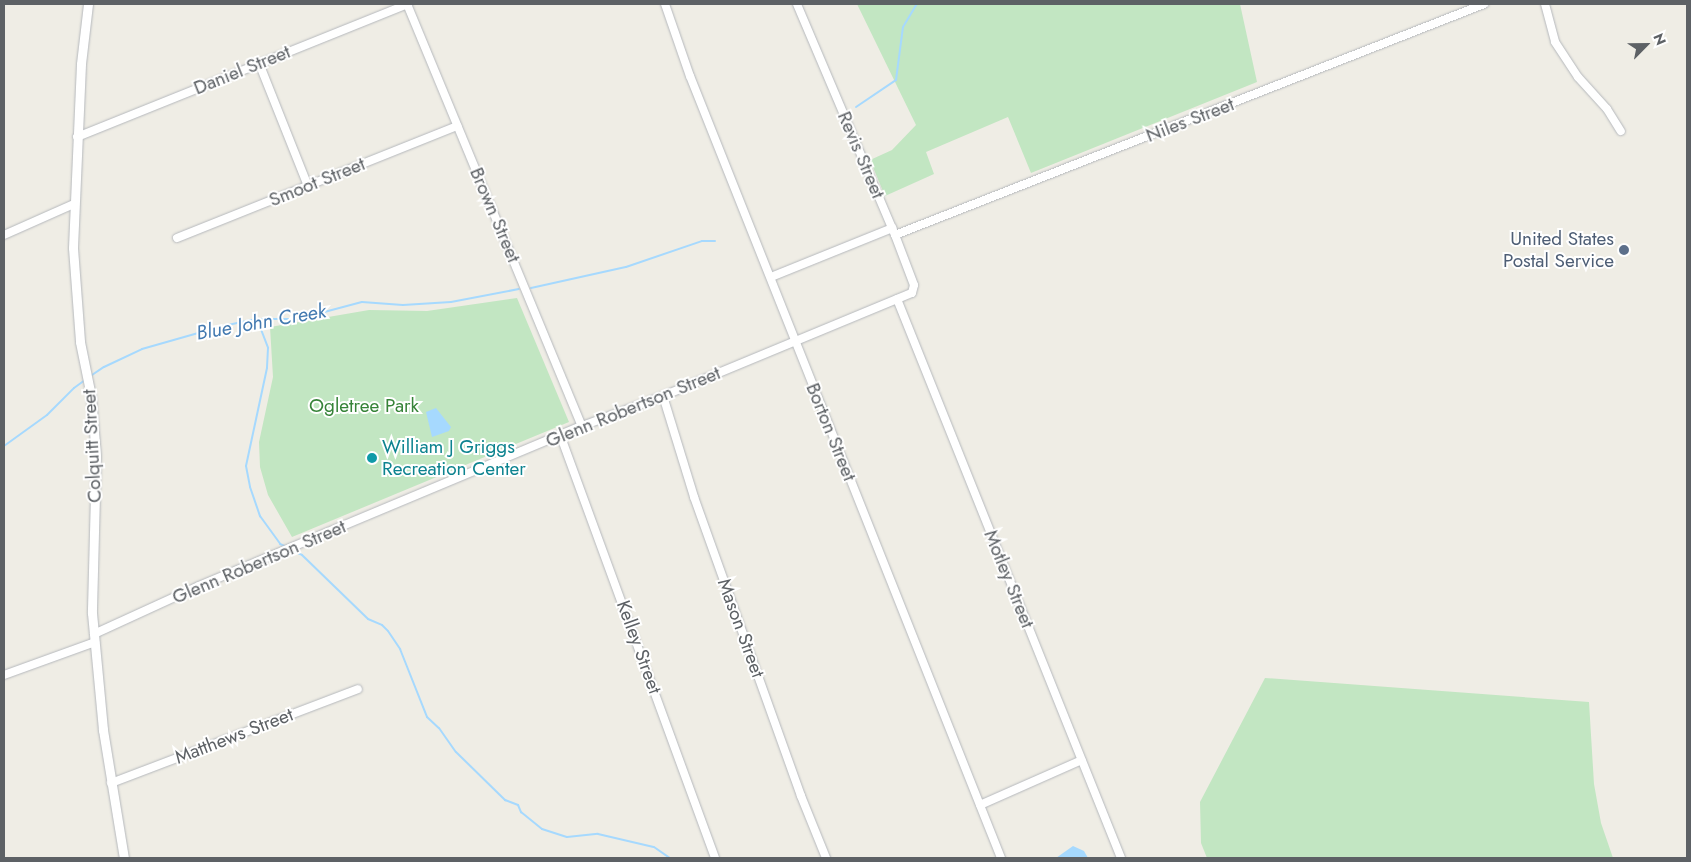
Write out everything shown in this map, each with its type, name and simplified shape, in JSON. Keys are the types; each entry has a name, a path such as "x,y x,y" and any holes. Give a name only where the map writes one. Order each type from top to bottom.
{"street":[{"name":"Colquitt Street","path":"88,4 81,64 74,204 76,300 93,415 96,456 91,591 94,638 111,783 124,858"},
{"name":"Daniel Street","path":"77,137 407,4"},
{"name":"Brown Street","path":"407,4 582,426"},
{"name":"Borton Street","path":"665,4 690,76 1001,858"},
{"name":"Revis Street","path":"797,4 894,232 914,286 912,293 897,299"},
{"name":"Niles Street","path":"771,277 894,232 1467,7 1484,4"},
{"path":"1545,4 1555,42 1578,77 1607,109 1621,131"},
{"path":"259,63 308,186"},
{"name":"Smoot Street","path":"177,238 458,126"},
{"path":"4,235 74,204"},
{"name":"Glenn Robertson Street","path":"4,675 94,638 199,586 560,437 582,426 663,396 897,299"},
{"name":"Motley Street","path":"897,299 1121,858"},
{"name":"Mason Street","path":"663,396 694,497 800,796 826,858"},
{"name":"Kelley Street","path":"560,437 715,858"},
{"name":"Matthews Street","path":"111,783 358,689"},
{"path":"980,805 1082,760"}],"green space":[{"path":"857,4 1240,4 1257,82 1031,173 1008,117 926,152 934,174 885,196 870,160 892,150 916,125"},
{"name":"Ogletree Park","path":"517,298 569,422 292,537 268,495 260,467 259,442 273,377 270,327 369,310 427,311"},
{"path":"1265,678 1589,702 1594,784 1601,823 1613,858 1207,858 1201,843 1200,802"}],"water":[{"path":"436,408 451,427 449,431 432,437 426,412"},
{"path":"1073,846 1084,851 1088,858 1056,858"}],"waterway":[{"name":"Blue John Creek","path":"856,107 896,80 903,27 917,4"},
{"name":"Blue John Creek","path":"531,288 626,267 702,241 715,241"},
{"name":"Blue John Creek","path":"89,377 104,367 142,349 223,326 257,319 298,319 362,302 403,305 451,302 519,289"},
{"path":"257,319 268,348 267,368 246,466 250,487 260,516 280,544 285,546"},
{"name":"Blue John Creek","path":"4,446 47,415 74,388 85,380"},
{"path":"291,550 302,555 368,619 382,625 388,631 400,649 427,717 439,728 456,752 505,800 518,805 521,812 542,829 567,837 598,834 654,847 670,858"}],"place":[{"name":"United States Postal Service","path":"1624,250"},
{"name":"William J Griggs Recreation Center","path":"372,458"}]}
